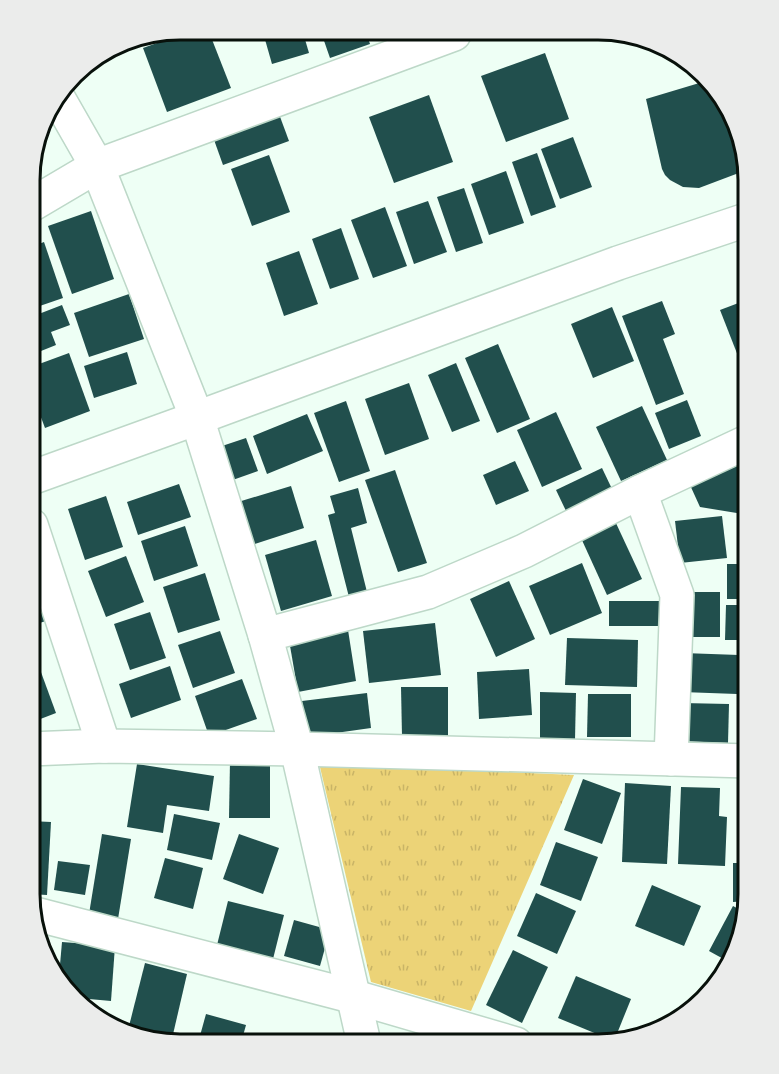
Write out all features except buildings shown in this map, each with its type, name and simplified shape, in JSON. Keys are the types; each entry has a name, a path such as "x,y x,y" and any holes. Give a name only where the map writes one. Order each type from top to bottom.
{"street":[{"path":"40,200 97,166 433,40"},
{"path":"62,106 97,166 197,418 265,635 297,749 362,1034"},
{"path":"40,475 618,262 738,223"},
{"path":"265,635 428,592 524,551 640,492 738,446"},
{"path":"640,492 677,595 671,759"},
{"path":"40,552 104,746"},
{"path":"40,749 104,746 297,749 738,761"},
{"path":"42,916 355,997 482,1034"}],"green space":[{"path":"319,763 574,775 471,1011 371,982"}]}
